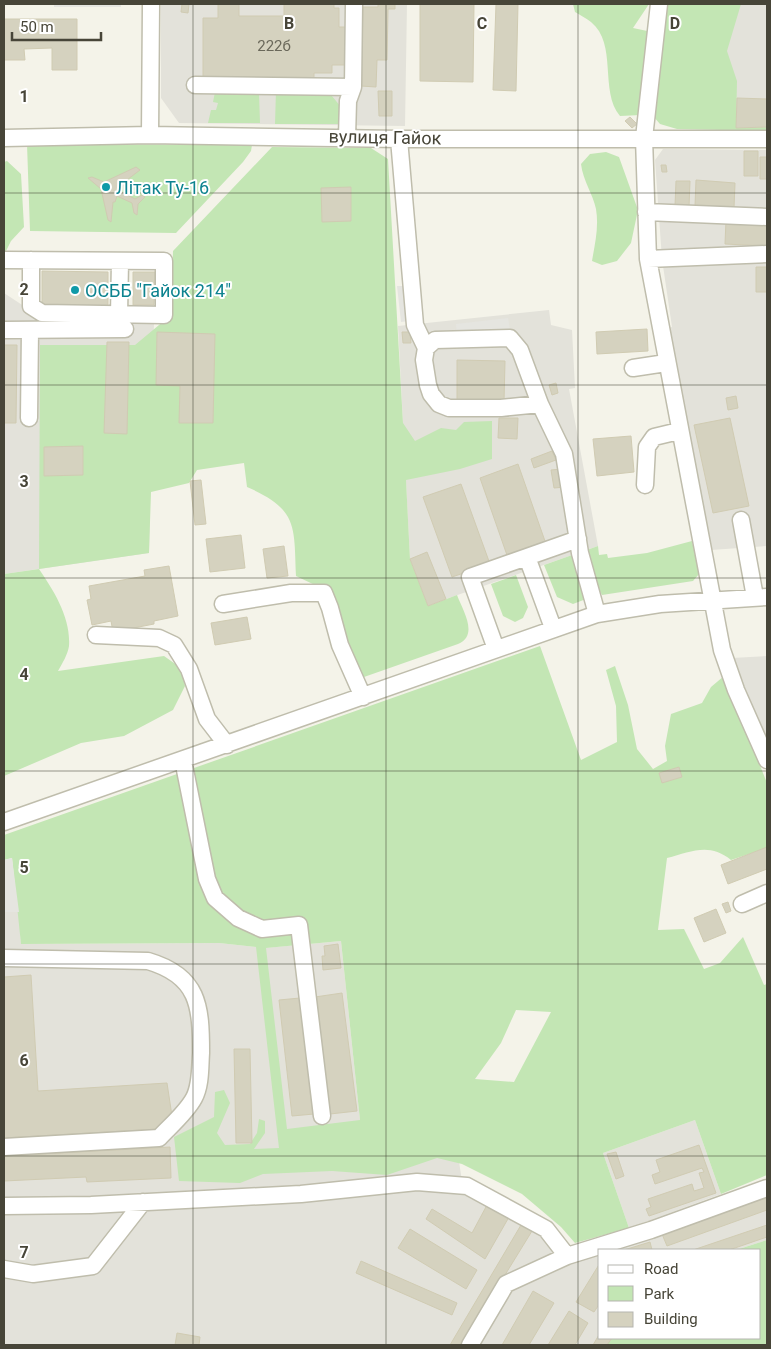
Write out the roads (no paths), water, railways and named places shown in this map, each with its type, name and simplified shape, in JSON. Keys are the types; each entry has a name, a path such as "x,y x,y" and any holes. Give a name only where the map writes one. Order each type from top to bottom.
{"street":[{"path":"150,135 151,4"},
{"path":"347,137 348,101 353,87 354,4"},
{"path":"659,4 644,138 648,260 666,363 724,658 767,760"},
{"path":"195,85 353,87"},
{"name":"вулиця Гайок","path":"4,138 150,135 767,139"},
{"path":"399,138 415,325 426,348 424,360 431,394 439,404 450,408 501,408 540,404"},
{"path":"646,212 767,217"},
{"path":"648,260 767,254"},
{"path":"4,260 164,261 164,316 122,322 30,330 4,330"},
{"path":"31,260 32,306 42,313 122,322"},
{"path":"120,261 122,322"},
{"path":"29,418 30,330"},
{"path":"426,348 435,340 510,338 520,350 540,404 564,454 578,539 597,614"},
{"path":"633,368 666,363"},
{"path":"645,485 647,447 654,437 679,431"},
{"path":"4,822 597,614 635,606 761,597 741,520"},
{"path":"496,649 470,577 578,539"},
{"path":"527,557 553,628"},
{"path":"222,604 291,593 324,593 340,645 363,697"},
{"path":"96,635 160,638 174,645 189,669 207,720 227,745"},
{"path":"183,760 207,879 215,898 238,918 262,929 299,925 322,1116"},
{"path":"742,904 767,893"},
{"path":"4,958 148,961 162,965 177,974 190,987 198,1001 201,1020 200,1067 194,1098 159,1138 4,1147"},
{"path":"4,1206 143,1202 301,1194 417,1182 466,1186 546,1228 567,1256"},
{"path":"470,1345 506,1284 567,1256 651,1230 767,1188"},
{"path":"4,1268 33,1274 93,1266 143,1202"}],"place":[{"name":"Літак Ту-16","path":"106,187"},
{"name":"ОСББ \"Гайок 214\"","path":"75,290"}]}
